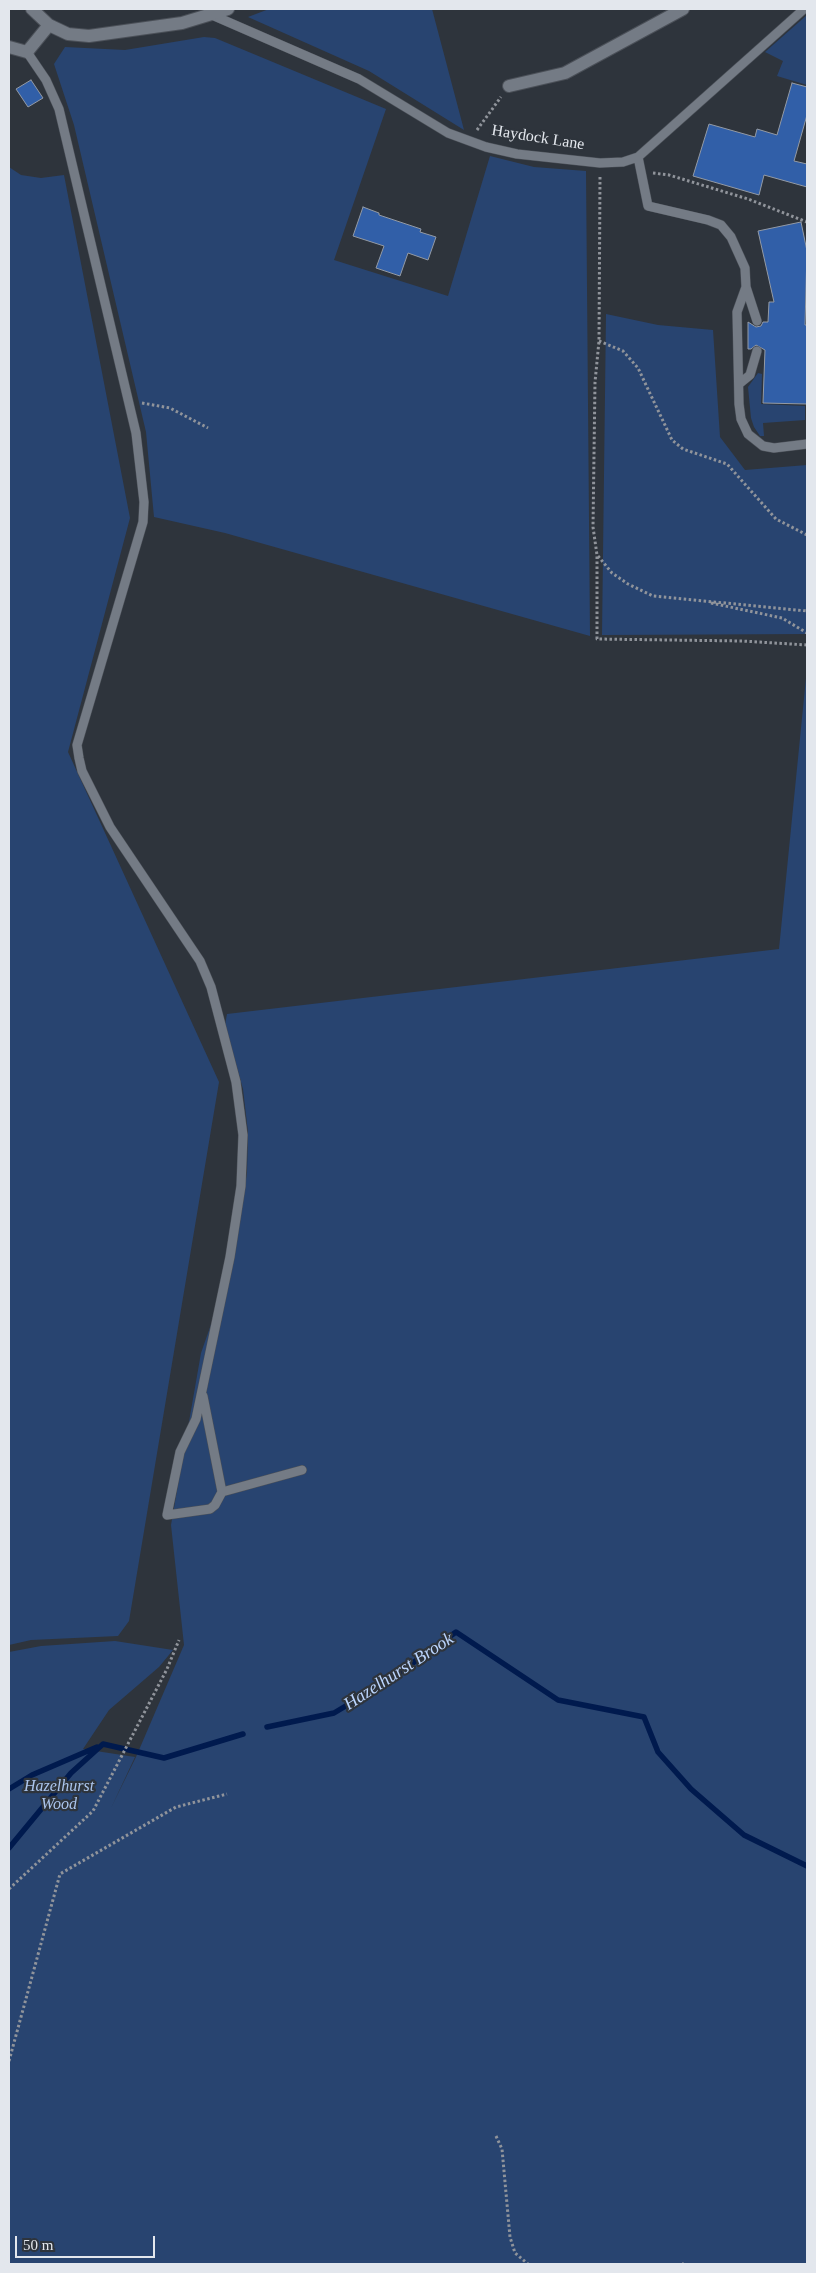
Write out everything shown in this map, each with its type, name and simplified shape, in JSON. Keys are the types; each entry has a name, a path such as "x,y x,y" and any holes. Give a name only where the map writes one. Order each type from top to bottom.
{"street":[{"path":"32,9 49,25 68,34 89,36 182,23 228,9"},
{"path":"509,86 564,72 683,9"},
{"path":"9,48 27,52 49,25"}],"lane":[{"name":"Haydock Lane","path":"212,15 359,79 448,133 486,148 517,154 600,163 623,162 638,156 804,9"},
{"path":"27,52 46,80 59,109 136,433 144,502 143,522 77,745 82,771 110,826 200,961 210,988 236,1082 243,1134 241,1186 230,1257 202,1391 196,1420 178,1459 167,1514 210,1509 215,1506 222,1492 202,1391"},
{"path":"638,156 648,203 651,208 708,220 721,225 731,237 745,268 746,287 757,320"},
{"path":"746,287 737,312 741,418 748,434 763,446 774,448 807,444"},
{"path":"739,384 750,375 757,351"},
{"path":"222,1492 302,1470"}],"path":[{"path":"469,141 509,86"},
{"path":"600,163 599,340 595,382 593,527 597,555 596,639 742,641 807,645"},
{"path":"642,172 669,176 748,199 807,222"},
{"path":"599,340 623,352 638,368 672,440 683,449 727,464 776,519 807,535"},
{"path":"129,401 170,408 208,428"},
{"path":"597,555 612,573 628,584 653,596 807,611"},
{"path":"688,599 782,618 807,633"},
{"path":"9,1889 93,1811 167,1669 179,1640"},
{"path":"9,2061 60,1874 176,1807 227,1794"},
{"path":"496,2136 502,2149 510,2237 515,2253 528,2264"}],"green space":[{"path":"269,9 432,9 464,130 369,71 248,17"},
{"path":"807,15 807,85 777,76 783,61 765,52"},
{"path":"204,37 215,38 386,109 334,260 448,296 490,156 534,167 586,171 590,636 225,533 154,517 146,432 74,125 54,64 65,47 125,50"},
{"path":"9,167 21,175 41,178 64,175 130,518 68,752 219,1082 129,1621 118,1636 31,1640 9,1645"},
{"path":"606,314 658,325 713,330 720,437 745,470 807,465 807,634 602,635"},
{"path":"758,373 762,374 761,404 805,406 805,420 763,423 764,436 760,436 751,418 748,387"},
{"name":"Hazelhurst Wood","path":"807,668 807,2264 9,2264 9,1652 41,1646 115,1641 173,1650 159,1667 109,1710 83,1749 135,1757 111,1808 136,1757 184,1645 171,1525 201,1353 234,1259 247,1173 248,1132 243,1089 225,1025 227,1014 779,949"}],"building":[{"path":"31,80 43,98 28,107 16,89"},
{"path":"792,83 807,87 807,115 794,161 807,164 807,187 764,175 759,195 693,176 709,124 755,137 757,129 777,135"},
{"path":"363,207 379,213 379,215 421,229 420,232 436,237 428,260 408,253 400,276 376,268 384,246 353,236"},
{"path":"801,222 807,251 805,325 807,325 807,404 763,403 765,350 756,345 748,349 748,322 756,327 761,326 763,322 768,322 769,302 774,302 758,231"}],"waterway":[{"name":"Hazelhurst Brook","path":"267,1727 334,1713 389,1680 456,1632 558,1700 644,1717 658,1752 691,1789 744,1835 807,1866"},
{"name":"Hazelhurst Brook","path":"9,1848 71,1773 103,1744 164,1758 243,1734"},
{"name":"Hazelhurst Brook","path":"9,1789 32,1775 97,1747"}]}
